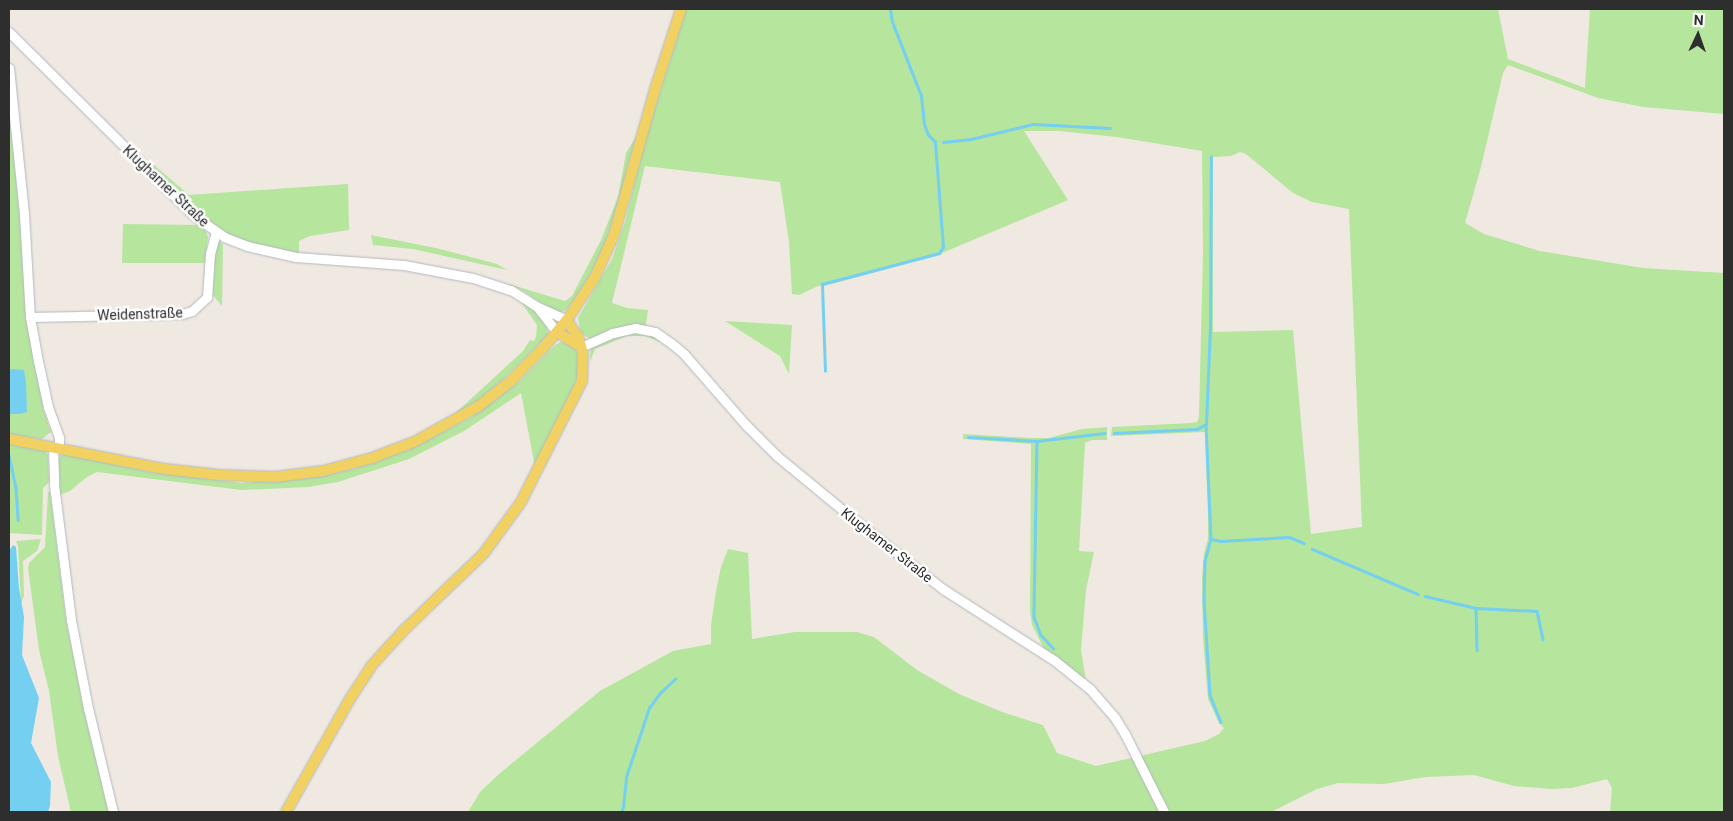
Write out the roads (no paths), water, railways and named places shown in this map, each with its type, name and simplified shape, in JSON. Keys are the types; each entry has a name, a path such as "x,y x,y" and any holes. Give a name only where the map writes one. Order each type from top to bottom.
{"main road":[{"path":"9,439 165,469 220,475 282,476 348,465 414,442 465,415 512,380 557,332 585,294 614,235 656,86 681,9"},
{"path":"286,812 350,699 372,665 404,630 484,553 508,523 535,477 579,388 584,366 578,337 567,320"},
{"path":"557,332 581,347"}],"street":[{"name":"Klughamer Straße","path":"9,32 193,215 216,232 247,246 296,257 404,265 473,278 511,290 536,306 567,320"},
{"path":"9,68 22,197 30,317 48,407 58,438 54,485 70,620 88,708 113,812"},
{"name":"Weidenstraße","path":"30,317 175,314 192,311 207,297 210,254 216,232"},
{"name":"Klughamer Straße","path":"536,306 557,332"},
{"name":"Klughamer Straße","path":"581,347 613,333 635,328 655,332 684,354 746,425 770,449 862,526 943,589 1055,661 1090,689 1115,718 1125,734 1164,812"}],"water":[{"path":"12,369 24,370 27,412 20,414 9,414 9,371"},
{"path":"13,545 16,547 19,588 24,617 22,655 39,698 31,743 51,782 48,812 9,812 9,551"}],"waterway":[{"path":"825,371 822,284 939,253 943,247 935,142 928,135 924,124 921,96 892,22 890,9"},
{"path":"943,142 971,139 1033,124 1110,128"},
{"path":"1114,433 1197,429 1206,424 1210,328 1211,157"},
{"path":"1206,425 1211,539 1205,561 1204,601 1210,695 1221,722"},
{"path":"968,437 1037,441 1105,433"},
{"path":"1037,441 1034,617 1041,635 1053,648"},
{"path":"9,455 16,488 18,520"},
{"path":"1211,539 1221,541 1289,537 1304,543"},
{"path":"1312,549 1418,594"},
{"path":"1425,596 1476,608 1477,650"},
{"path":"1476,608 1537,611 1543,639"},
{"path":"621,812 626,777 649,708 660,693 675,679"}]}
